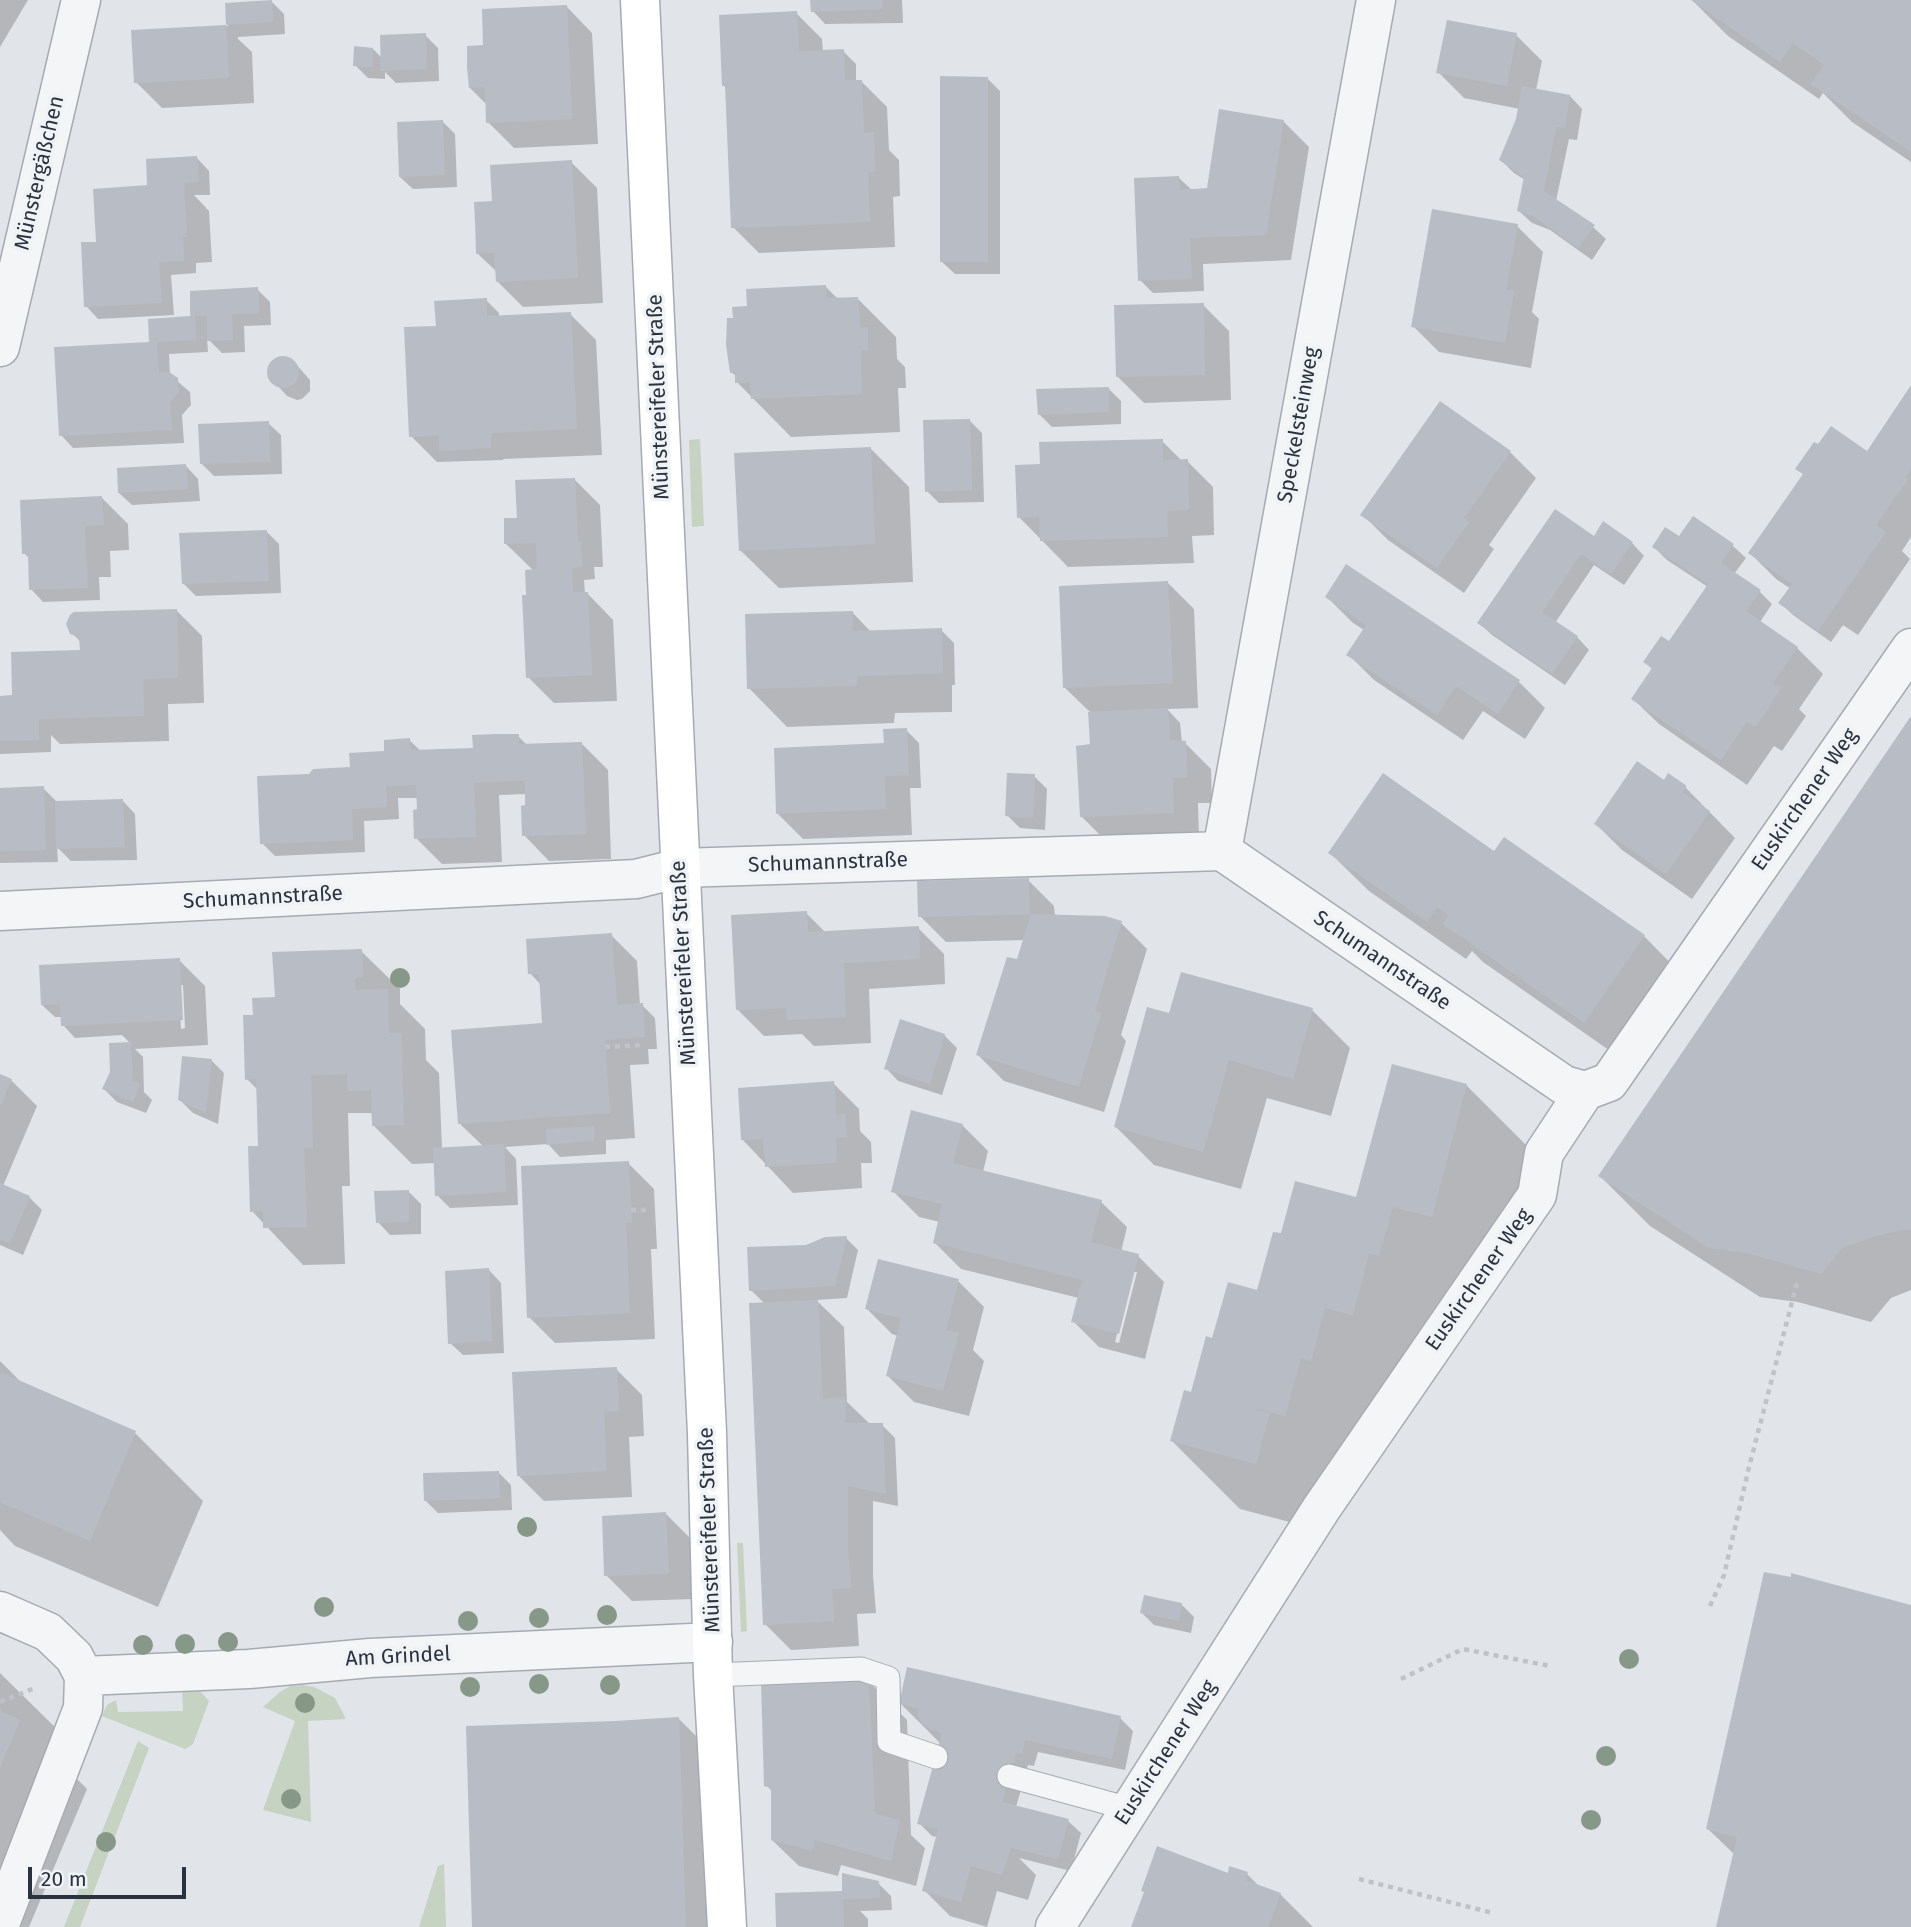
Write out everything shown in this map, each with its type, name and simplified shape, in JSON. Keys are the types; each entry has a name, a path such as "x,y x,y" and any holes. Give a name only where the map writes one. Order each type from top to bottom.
{"main road":[{"name":"Münstereifeler Straße","path":"640,0 707,1433 713,1658 727,1927"}],"street":[{"name":"Münstergäßchen","path":"0,347 80,0"},
{"name":"Speckelsteinweg","path":"1222,851 1376,0"},
{"name":"Euskirchener Weg","path":"1055,1927 1321,1509 1537,1195 1544,1153 1585,1091 1609,1082 1911,648"},
{"name":"Schumannstraße","path":"0,911 636,879 680,868 1222,851 1564,1085 1585,1091"},
{"path":"0,1611 48,1632 74,1657 84,1676 83,1708 0,1924"},
{"name":"Am Grindel","path":"84,1676 249,1669 370,1658 713,1658"}],"lane":[{"path":"713,1658 861,1669 888,1678 889,1741 936,1757"},
{"path":"1009,1776 1130,1809"}],"path":[{"path":"605,1048 651,1045"},
{"path":"631,1210 660,1209"},
{"path":"1710,1606 1724,1575 1798,1279"},
{"path":"1401,1679 1463,1649 1550,1666"},
{"path":"1359,1879 1493,1913"}],"green space":[{"path":"700,439 704,526 692,527 689,440"},
{"path":"737,1543 743,1543 747,1631 741,1632"},
{"path":"290,1686 314,1687 335,1698 346,1719 308,1721 311,1822 263,1810 295,1721 263,1707"},
{"path":"182,1687 199,1690 209,1701 193,1744 185,1749 102,1716 107,1705 116,1700 118,1712 183,1711"},
{"path":"138,1741 149,1748 80,1927 64,1927"},
{"path":"444,1864 446,1927 419,1927 438,1866"}],"building":[{"path":"272,0 273,22 226,25 225,3"},
{"path":"810,0 882,0 882,9 811,12"},
{"path":"1691,0 1911,0 1911,152 1811,84 1824,65 1793,43 1780,62"},
{"path":"567,5 572,119 486,123 485,87 469,88 467,67 467,46 483,45 482,9"},
{"path":"797,11 799,51 844,49 845,80 862,80 864,133 874,132 875,171 868,172 870,222 731,228 719,15"},
{"path":"1447,20 1517,33 1507,86 1436,73"},
{"path":"226,25 229,78 134,83 131,30"},
{"path":"426,33 427,69 381,71 380,35"},
{"path":"354,46 373,48 373,67 353,66"},
{"path":"940,76 988,77 988,262 940,262"},
{"path":"1522,86 1570,95 1565,128 1556,127 1544,191 1595,225 1578,248 1535,217 1517,211 1524,177 1499,160 1516,119"},
{"path":"1219,109 1284,120 1266,235 1190,238 1192,279 1138,281 1134,178 1179,176 1180,190 1207,188"},
{"path":"443,120 445,175 399,177 397,122"},
{"path":"197,156 199,182 184,183 187,237 183,237 184,261 159,262 162,303 84,307 81,242 96,242 93,189 147,185 146,159"},
{"path":"572,160 578,278 496,282 494,253 476,254 474,202 492,201 490,165"},
{"path":"1432,209 1518,224 1506,290 1514,291 1505,343 1411,327"},
{"path":"826,285 827,298 858,297 860,328 868,327 868,350 861,350 862,394 751,399 750,382 735,383 735,372 730,373 726,345 727,318 733,318 732,307 747,306 746,289"},
{"path":"258,287 259,313 232,314 233,340 207,341 207,316 195,316 196,340 157,342 159,372 169,372 178,378 179,392 170,402 172,430 59,436 54,347 149,342 148,319 190,316 190,291"},
{"path":"487,298 487,316 571,312 577,429 491,433 491,448 439,451 439,435 409,437 404,327 436,326 434,301"},
{"path":"1204,303 1205,375 1116,377 1114,305"},
{"path":"283,356 294,361 299,372 294,383 283,388 272,383 267,372 272,361"},
{"path":"1911,385 1911,469 1905,478 1908,479 1876,525 1886,532 1818,631 1778,603 1792,584 1748,553 1803,474 1795,469 1814,442 1818,444 1831,426 1867,451"},
{"path":"1109,387 1109,412 1038,415 1036,389"},
{"path":"1440,401 1511,451 1464,518 1469,522 1437,568 1360,515"},
{"path":"970,419 972,490 925,492 923,420"},
{"path":"269,421 270,462 200,464 198,424"},
{"path":"1163,439 1163,460 1188,459 1189,510 1167,511 1168,537 1040,541 1039,517 1017,518 1015,465 1040,464 1039,442"},
{"path":"871,447 875,544 739,551 734,453"},
{"path":"186,464 188,489 118,493 117,468"},
{"path":"575,478 578,541 581,541 583,567 572,568 573,592 588,592 592,675 526,678 522,595 526,595 525,570 537,569 536,543 504,544 504,518 517,518 515,480"},
{"path":"102,496 104,525 85,526 88,588 29,590 28,554 22,554 20,500"},
{"path":"1555,509 1594,536 1603,521 1633,542 1611,574 1581,554 1542,612 1578,636 1552,674 1477,623"},
{"path":"1693,516 1734,544 1721,563 1761,590 1746,611 1798,647 1773,683 1781,688 1768,709 1755,727 1747,721 1721,760 1631,699 1652,668 1643,662 1661,636 1669,641 1708,584 1652,547 1665,527 1679,536"},
{"path":"267,530 269,581 182,584 179,533"},
{"path":"1346,564 1520,680 1498,714 1456,686 1437,715 1346,655 1366,625 1325,597"},
{"path":"1168,581 1173,683 1063,688 1059,586"},
{"path":"177,609 178,678 143,679 144,716 39,719 39,740 0,741 0,696 12,695 11,652 80,650 79,637 70,634 66,624 74,612"},
{"path":"853,611 853,631 942,628 943,673 857,676 857,686 747,689 745,614"},
{"path":"1168,708 1170,740 1186,741 1187,778 1173,778 1174,813 1080,817 1076,746 1090,744 1088,712"},
{"path":"1911,716 1911,1230 1875,1236 1842,1248 1821,1274 1747,1253 1709,1248 1598,1176"},
{"path":"907,728 909,775 885,776 886,809 776,814 774,748 884,743 883,729"},
{"path":"519,734 519,744 582,742 586,834 522,836 521,806 525,805 525,781 520,781 474,783 476,837 414,839 416,785 386,786 387,807 352,809 353,840 260,844 257,776 309,774 313,769 350,767 349,753 384,751 384,740 410,738 411,750 473,748 472,735"},
{"path":"1637,761 1664,780 1668,773 1687,786 1682,792 1710,811 1666,874 1594,824"},
{"path":"1007,773 1035,774 1033,818 1005,816"},
{"path":"1383,773 1494,851 1504,837 1645,935 1584,1023 1443,924 1449,915 1437,907 1427,922 1328,853"},
{"path":"44,786 46,850 0,851 0,788"},
{"path":"123,799 125,847 56,849 55,801"},
{"path":"1029,878 1030,914 918,917 917,881"},
{"path":"807,911 808,932 919,926 920,959 844,963 846,1017 787,1020 786,1008 736,1010 731,915"},
{"path":"1031,914 1105,916 1122,921 1095,1011 1101,1013 1079,1087 976,1055 1007,957 1017,959"},
{"path":"612,933 617,1005 643,1003 645,1037 605,1040 610,1113 458,1124 451,1030 542,1023 539,974 528,974 526,939"},
{"path":"362,949 363,977 355,978 355,990 388,989 389,1033 401,1033 404,1125 372,1126 371,1090 347,1091 347,1074 311,1075 313,1148 304,1148 307,1227 263,1228 263,1211 250,1212 248,1146 258,1146 256,1079 245,1080 243,1015 253,1015 252,998 275,997 272,952"},
{"path":"180,958 183,1020 61,1026 60,1005 41,1005 39,965"},
{"path":"1181,972 1313,1008 1293,1079 1229,1060 1203,1152 1114,1127 1147,1007 1169,1013"},
{"path":"900,1019 945,1034 930,1084 884,1069"},
{"path":"131,1042 133,1081 140,1085 133,1102 102,1089 110,1072 109,1043"},
{"path":"182,1056 212,1059 206,1113 178,1100"},
{"path":"1392,1064 1467,1084 1432,1217 1393,1207 1379,1256 1369,1253 1353,1315 1325,1308 1311,1361 1301,1358 1285,1416 1230,1402 1270,1413 1256,1464 1170,1441 1184,1390 1191,1392 1206,1336 1212,1338 1228,1282 1257,1290 1273,1232 1281,1233 1295,1181 1356,1197"},
{"path":"0,1074 12,1079 0,1107"},
{"path":"834,1081 836,1115 845,1114 847,1137 836,1138 837,1163 765,1167 763,1139 741,1140 738,1088"},
{"path":"911,1110 963,1124 953,1163 1102,1200 1091,1242 1139,1254 1119,1334 1071,1322 1082,1280 933,1243 942,1204 891,1192"},
{"path":"594,1126 594,1141 546,1145 546,1129"},
{"path":"504,1144 506,1192 435,1196 433,1148"},
{"path":"629,1161 632,1223 626,1223 630,1313 527,1318 521,1166"},
{"path":"0,1183 30,1196 10,1244 0,1239"},
{"path":"409,1190 409,1222 376,1223 374,1191"},
{"path":"847,1236 835,1286 749,1291 747,1247 806,1245 825,1237"},
{"path":"878,1259 959,1279 946,1330 959,1333 943,1391 886,1376 901,1318 865,1309"},
{"path":"489,1268 492,1341 448,1344 445,1271"},
{"path":"818,1300 823,1399 845,1397 846,1423 883,1423 886,1494 848,1486 851,1588 832,1589 834,1621 763,1625 749,1303"},
{"path":"617,1367 619,1411 604,1412 607,1471 517,1476 512,1372"},
{"path":"0,1372 136,1431 90,1541 0,1502"},
{"path":"499,1471 500,1498 424,1501 423,1473"},
{"path":"666,1512 669,1574 604,1576 602,1516"},
{"path":"1764,1572 1791,1577 1791,1573 1911,1605 1911,1927 1716,1927 1737,1837 1706,1829"},
{"path":"1144,1595 1182,1603 1179,1621 1140,1613"},
{"path":"907,1667 1121,1716 1112,1759 1025,1740 1022,1754 1016,1753 1002,1802 1069,1819 1058,1859 1011,1848 1002,1875 971,1866 961,1902 922,1891 938,1829 917,1824 942,1733 928,1728 919,1720 917,1708 899,1704"},
{"path":"869,1680 875,1814 900,1820 891,1861 815,1840 812,1851 771,1840 771,1788 764,1786 761,1683"},
{"path":"0,1707 2,1712 20,1720 0,1767"},
{"path":"679,1717 686,1927 472,1927 466,1726"},
{"path":"1157,1846 1228,1873 1229,1866 1248,1872 1245,1880 1281,1893 1268,1927 1131,1927"},
{"path":"842,1873 879,1881 880,1898 843,1899 844,1927 776,1927 775,1893 842,1891"}]}
